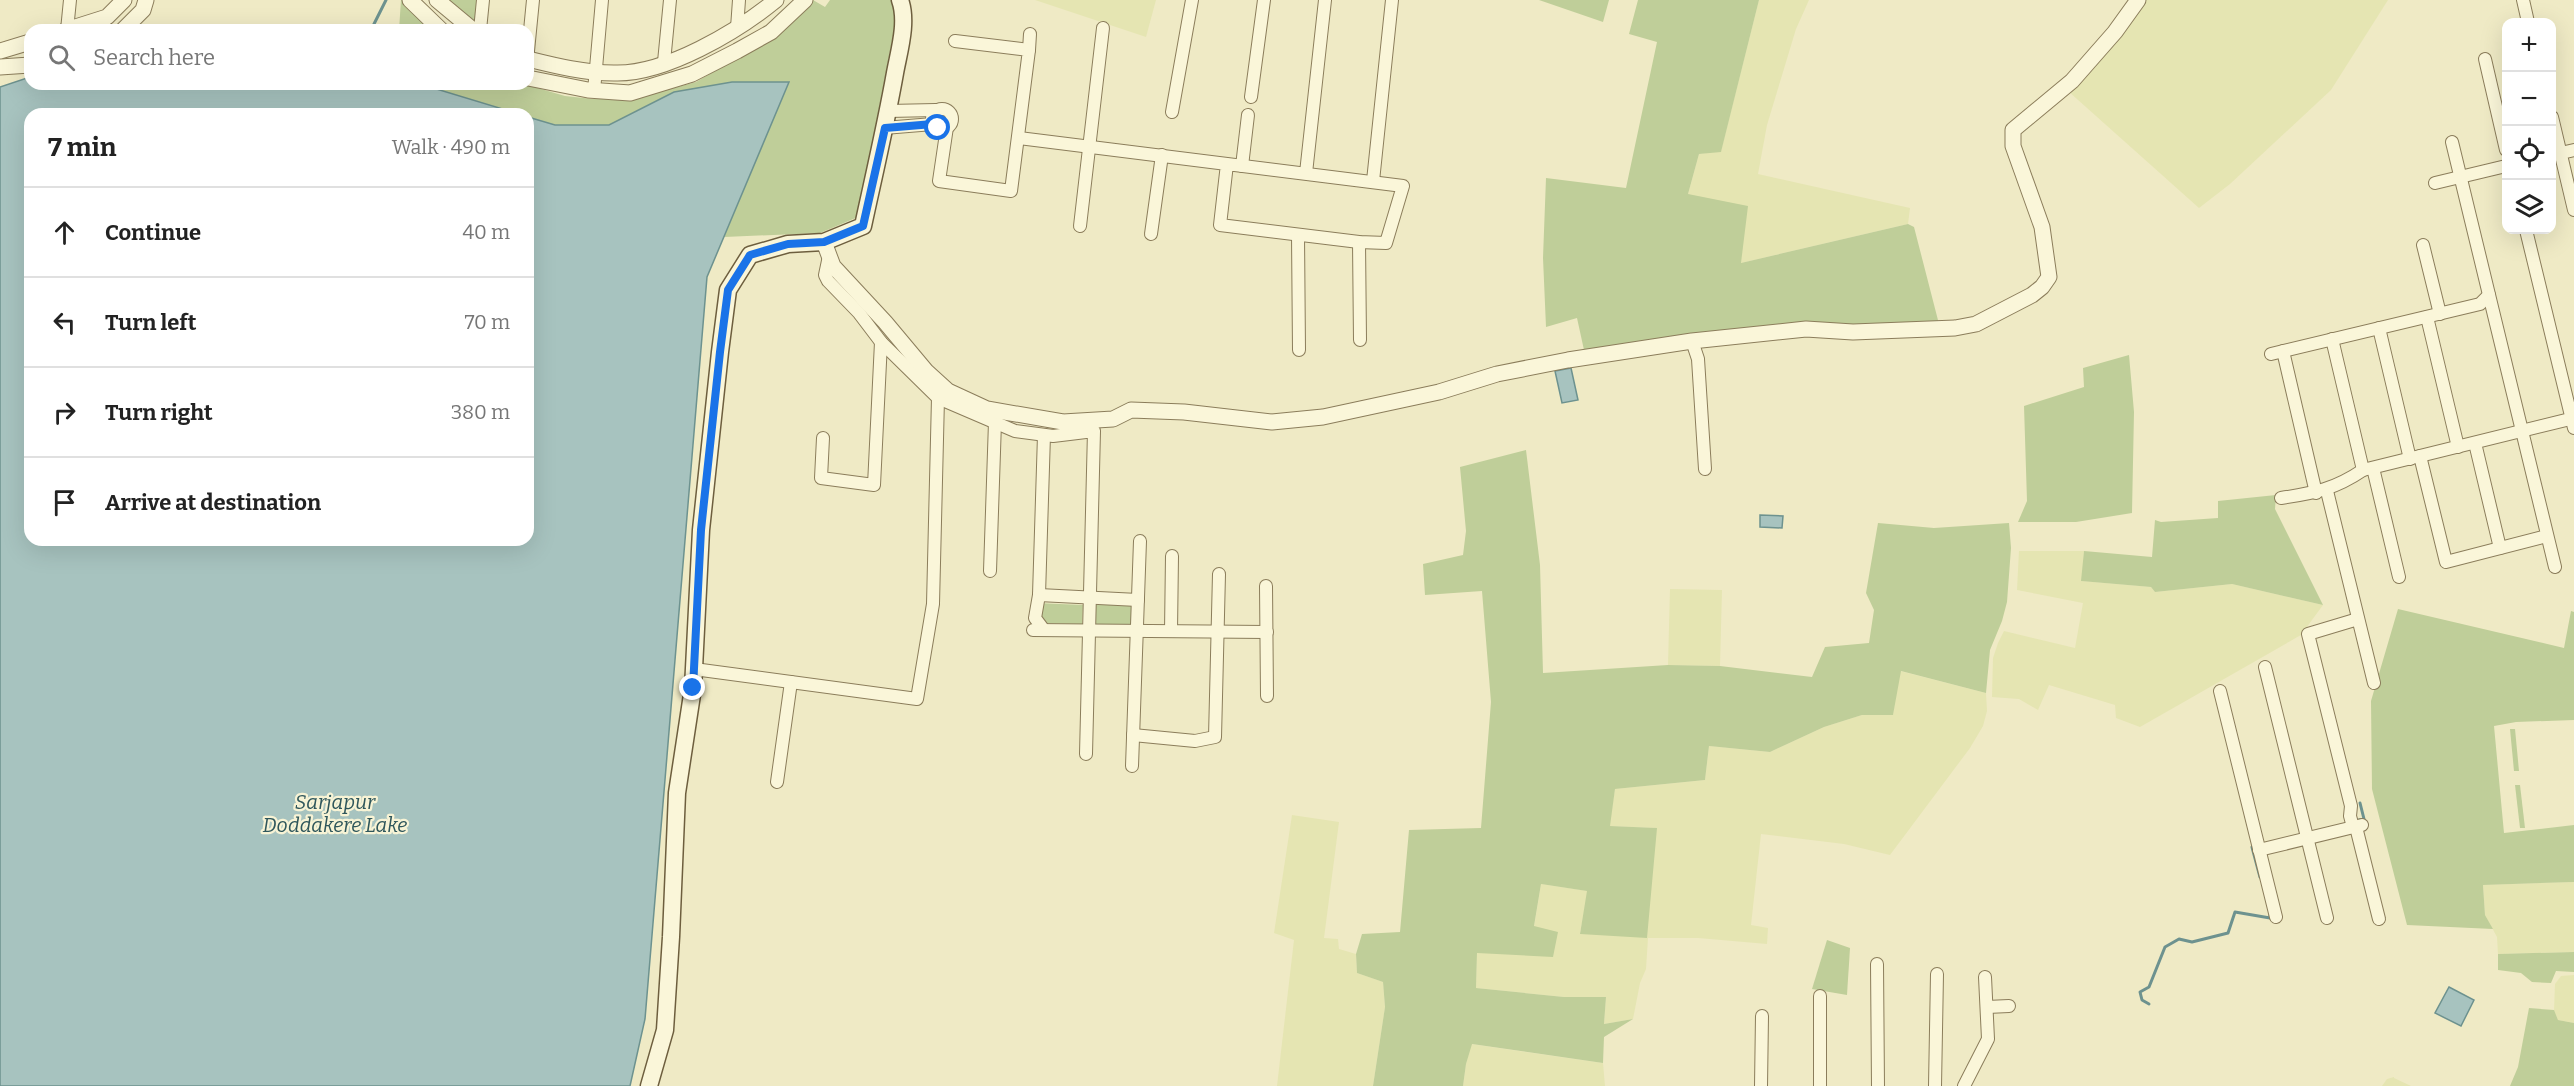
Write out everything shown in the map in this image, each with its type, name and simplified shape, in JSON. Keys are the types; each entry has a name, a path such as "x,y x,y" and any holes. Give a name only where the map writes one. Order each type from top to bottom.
{"main road":[{"path":"649,1086 665,1030 677,793 687,741 694,669 701,530 728,290 750,255 788,244 827,249 863,226 901,37 902,7 900,0"}],"street":[{"path":"67,24 70,0"},
{"path":"84,24 107,16 124,0"},
{"path":"129,24 143,10 146,0"},
{"path":"410,0 433,24"},
{"path":"437,0 466,24"},
{"path":"481,24 483,0"},
{"path":"531,24 533,0"},
{"path":"594,91 602,0"},
{"path":"664,62 670,0"},
{"path":"737,28 740,0"},
{"path":"534,60 566,68 616,74 690,54 737,28 776,0"},
{"path":"534,79 594,91 630,93 692,74 771,32 804,0"},
{"path":"1172,112 1192,0"},
{"path":"1251,97 1264,0"},
{"path":"1306,173 1325,0"},
{"path":"1373,182 1392,0"},
{"path":"827,249 833,266 926,371 948,390 987,409 1063,422 1113,419 1131,410 1184,412 1272,422 1323,417 1439,392 1497,374 1568,360 1692,341 1806,329 1853,332 1955,328 1976,324 2037,291 2049,277 2046,243 2029,187 2013,146 2013,130 2072,81 2115,32 2138,0"},
{"path":"2523,0 2527,18"},
{"path":"1080,226 1103,28"},
{"path":"886,120 946,110 951,114 951,121 939,181 1011,191 1030,34"},
{"path":"955,41 1029,50"},
{"path":"0,51 24,44"},
{"path":"2485,59 2502,133"},
{"path":"0,67 24,65"},
{"path":"936,110 931,118 933,124 938,128 948,127"},
{"path":"1242,165 1248,115"},
{"path":"886,120 933,124"},
{"path":"1018,138 1088,145 1402,186 1386,243 1359,242 1220,225 1227,164"},
{"path":"2452,142 2555,567"},
{"path":"2574,150 2556,154 2574,210"},
{"path":"1152,234 1162,155"},
{"path":"2434,183 2502,167"},
{"path":"2282,498 2322,492 2343,484 2368,469 2522,431 2573,422 2527,234"},
{"path":"1298,235 1299,350"},
{"path":"1359,242 1360,340"},
{"path":"2423,245 2458,447"},
{"path":"827,249 825,275 881,342 938,398 1015,431 1053,436 1094,431 1086,754"},
{"path":"2374,682 2322,492 2277,352 2480,304 2489,295"},
{"path":"2379,328 2446,562 2547,536"},
{"path":"2332,339 2399,577"},
{"path":"1692,341 1698,359 1705,469"},
{"path":"823,438 821,478 874,485 881,342"},
{"path":"694,669 917,699 933,604 938,398"},
{"path":"990,571 995,422"},
{"path":"1044,435 1039,595 1035,618 1039,630 1267,632"},
{"path":"2475,443 2500,548"},
{"path":"1132,766 1140,542"},
{"path":"1171,632 1172,556"},
{"path":"1133,735 1195,741 1215,737 1220,574"},
{"path":"1266,586 1268,696"},
{"path":"1039,595 1138,600"},
{"path":"2358,620 2308,634 2351,806 2350,816 2357,826 2379,919"},
{"path":"2265,667 2327,918"},
{"path":"777,782 791,682"},
{"path":"2220,691 2276,917"},
{"path":"2259,850 2357,826"},
{"path":"1877,964 1878,1086"},
{"path":"1935,1086 1937,974"},
{"path":"1964,1086 1988,1039 1986,977"},
{"path":"1820,996 1820,1086"},
{"path":"1987,1007 2009,1006"},
{"path":"1761,1086 1762,1016"}],"green space":[{"path":"401,0 405,0 428,24 399,24"},
{"path":"447,0 477,0 474,24"},
{"path":"813,0 825,7 830,0 891,0 896,20 858,217 820,233 724,237 789,82 674,92 609,125 555,125 534,119 534,108 499,108 440,90 534,90 534,87 565,96 607,99 696,82 768,40"},
{"path":"1035,0 1156,0 1146,37"},
{"path":"1539,0 1609,0 1603,22"},
{"path":"1638,0 1759,0 1721,152 1699,154 1688,194 1748,206 1741,263 1908,224 1914,227 1939,324 1683,336 1584,350 1577,318 1546,327 1543,258 1546,178 1626,188 1657,42 1629,34"},
{"path":"1759,0 1809,0 1796,29 1767,125 1758,174 1910,208 1908,224 1741,263 1688,194 1699,154 1721,151"},
{"path":"2143,0 2388,0 2331,90 2230,184 2199,208 2068,91"},
{"path":"2129,355 2134,412 2132,513 2076,522 2018,522 2027,501 2024,406 2084,387 2083,368"},
{"path":"1526,450 1540,565 1543,673 1668,665 1720,666 1812,677 1825,647 1869,643 1874,610 1866,593 1878,523 1934,528 2009,523 2011,548 2007,602 1990,650 1986,693 1901,671 1893,715 1862,715 1824,727 1770,752 1709,746 1705,780 1615,789 1610,826 1657,828 1647,938 1580,934 1587,891 1541,884 1534,926 1558,932 1553,957 1477,953 1476,988 1564,997 1606,997 1604,1024 1633,1019 1604,1037 1603,1063 1472,1044 1463,1086 1373,1086 1385,1007 1383,982 1357,973 1356,954 1362,934 1400,932 1409,830 1481,828 1491,702 1482,591 1425,595 1423,564 1463,555 1466,531 1460,467"},
{"path":"2276,495 2275,509 2323,605 2232,584 2155,592 2151,587 2081,581 2084,551 2152,557 2155,520 2161,522 2218,518 2218,501"},
{"path":"2019,551 2084,551 2082,581 2151,587 2155,592 2232,584 2323,605 2301,635 2140,727 2116,718 2115,705 2049,685 2038,710 2019,699 1992,697 1993,658 1998,643 2004,631 2075,648 2083,603 2017,590"},
{"path":"1670,589 1722,590 1720,666 1668,665"},
{"path":"1036,603 1083,605 1082,624 1035,623"},
{"path":"1093,604 1133,606 1132,627 1092,626"},
{"path":"2398,609 2564,648 2571,611 2574,612 2574,720 2516,722 2494,726 2504,833 2574,825 2574,882 2483,885 2485,915 2493,929 2407,925 2372,789 2371,701"},
{"path":"1900,671 1986,693 1987,711 1983,726 1970,748 1890,855 1844,844 1761,834 1751,925 1768,928 1767,944 1698,938 1648,938 1646,969 1640,983 1633,1019 1604,1024 1606,997 1564,997 1476,988 1477,953 1534,927 1541,884 1588,891 1580,933 1656,828 1609,826 1615,789 1705,780 1709,746 1770,752 1824,727 1862,715 1893,714"},
{"path":"2510,729 2515,729 2519,771 2514,771"},
{"path":"2515,785 2520,785 2525,828 2520,828"},
{"path":"1292,815 1339,822 1324,938 1338,939 1339,949 1356,954 1357,973 1383,982 1385,1007 1373,1086 1277,1086 1294,940 1274,933"},
{"path":"2574,882 2574,952 2498,954 2497,937 2485,915 2483,885"},
{"path":"1827,940 1850,948 1847,995 1812,989"},
{"path":"2574,952 2574,972 2556,971 2551,983 2532,982 2521,973 2498,970 2498,954"},
{"path":"2574,975 2574,1023 2558,1020 2554,1011 2555,984 2561,976"},
{"path":"2529,1008 2554,1010 2558,1020 2574,1023 2574,1086 2510,1086 2518,1067"},
{"path":"1471,1044 1603,1063 1605,1086 1463,1086"},
{"path":"2394,1077 2411,1086 2382,1086 2387,1079"}],"water":[{"name":"Sarjapur Doddakere Lake","path":"24,79 24,90 440,90 499,108 24,108 24,546 534,546 534,119 555,125 609,125 674,92 732,82 789,82 707,277 645,1019 630,1086 0,1086 0,87"},
{"path":"1571,368 1578,400 1562,403 1555,371"},
{"path":"1760,515 1783,516 1782,528 1760,527"},
{"path":"2449,987 2474,1000 2461,1026 2435,1013"}],"waterway":[{"path":"374,24 386,0"},
{"path":"2359,820 2364,819 2360,803"},
{"path":"2252,847 2260,877"},
{"path":"2149,1004 2142,1000 2140,992 2149,987 2165,947 2179,939 2192,942 2228,933 2235,912 2270,918 2270,915"}],"route":[{"path":"693,688 701,530 728,290 750,255 788,244 824,242 863,226 885,128 933,124 938,128"}]}
